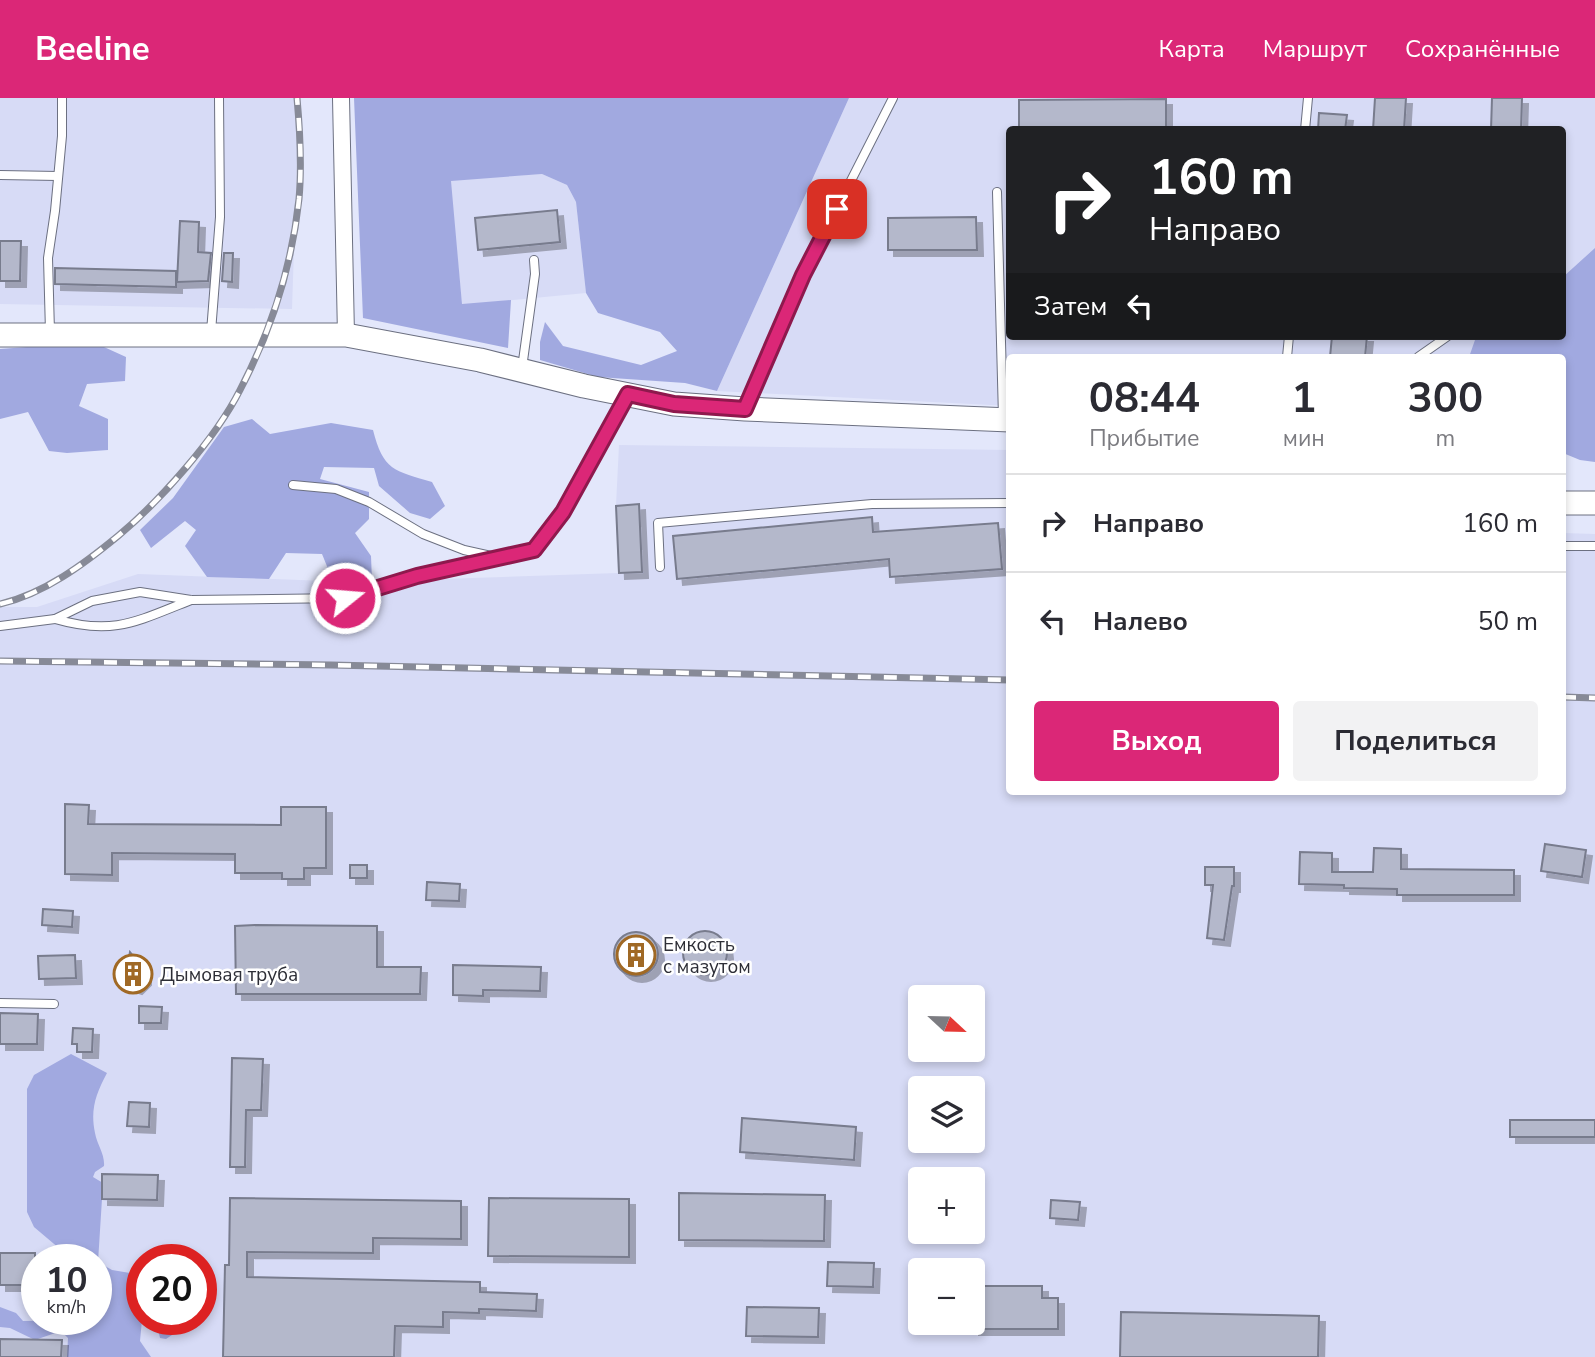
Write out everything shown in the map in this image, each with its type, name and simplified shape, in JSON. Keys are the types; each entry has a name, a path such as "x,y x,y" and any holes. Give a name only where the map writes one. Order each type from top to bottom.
{"street":[{"path":"341,98 346,335"},
{"path":"0,335 346,335 674,404 1006,420"},
{"path":"1566,503 1595,503"}],"lane":[{"path":"50,335 48,258 58,176 62,98"},
{"path":"211,335 220,217 219,98"},
{"path":"745,409 803,275 893,98"},
{"path":"1305,126 1308,98"},
{"path":"0,175 58,176"},
{"path":"998,192 1006,395"},
{"path":"522,370 535,274 534,260"},
{"path":"1422,354 1442,340"},
{"path":"0,626 55,619 92,601 140,592 191,600 345,598 417,576 534,550 563,512 628,394"},
{"path":"293,485 336,489 369,502 423,534 464,550 500,558"},
{"path":"660,567 658,523 872,504 1006,503"},
{"path":"1566,546 1595,546"},
{"path":"55,619 82,627 111,628 191,600"},
{"path":"0,1003 54,1004"}],"shaded area":[{"path":"0,98 299,98 292,309 0,304"},
{"path":"354,98 849,98 717,391 685,383 598,377 540,360 540,342 545,322 563,346 641,365 677,351 660,332 598,313 586,293 576,202 567,185 542,174 451,181 462,304 511,300 508,348 363,318"},
{"path":"849,98 1595,98 1595,284 1566,312 1566,126 1006,126 1006,340 1537,340 1523,354 1006,354 1006,406 717,391"},
{"path":"542,174 567,185 576,202 586,293 462,305 450,180"},
{"path":"1595,248 1595,462 1566,454 1566,354 1470,354 1475,340 1566,340 1566,274"},
{"path":"93,342 126,357 125,381 87,384 79,406 108,419 108,450 67,453 49,451 28,412 0,419 0,349"},
{"path":"252,419 270,434 331,423 373,430 386,461 399,471 432,482 445,506 430,519 410,513 379,486 374,468 324,467 320,479 369,492 369,519 355,533 371,556 372,581 333,581 322,554 286,553 269,579 207,577 185,546 196,530 185,521 151,548 140,530 173,498 224,427"},
{"path":"619,445 1006,450 1006,795 1566,795 1566,533 1595,534 1595,1357 0,1357 0,607 37,607 138,574 352,582 618,573 616,505"},
{"path":"71,1054 107,1073 97,1095 93,1116 104,1162 104,1166 95,1172 93,1177 103,1183 99,1244 54,1244 34,1227 27,1212 27,1089 34,1075"},
{"path":"112,1270 126,1272 126,1335 141,1335 140,1341 151,1357 67,1357 68,1338 65,1335 112,1335"},
{"path":"0,1307 16,1313 21,1319 21,1333 0,1327"},
{"path":"25,1335 49,1335 35,1340"},
{"path":"159,1335 172,1335 166,1339 160,1338"}],"building":[{"path":"1375,98 1406,98 1404,126 1373,126"},
{"path":"1492,98 1522,98 1521,126 1491,126"},
{"path":"1166,99 1166,126 1019,126 1019,100"},
{"path":"1319,113 1347,115 1346,126 1318,126"},
{"path":"557,210 560,242 478,250 475,218"},
{"path":"976,217 977,250 888,250 888,218"},
{"path":"180,221 199,222 198,252 211,253 208,281 177,282"},
{"path":"0,241 21,241 20,281 0,281"},
{"path":"224,253 233,253 232,282 222,281"},
{"path":"55,268 176,271 176,287 55,284"},
{"path":"1332,340 1367,340 1365,354 1330,354"},
{"path":"639,504 642,572 619,573 616,506"},
{"path":"872,517 873,532 998,523 1002,569 890,577 889,559 677,579 673,536"},
{"path":"65,804 89,805 88,824 281,825 281,807 326,807 326,868 304,868 304,879 282,879 282,873 235,873 235,854 112,853 112,875 65,874"},
{"path":"1545,844 1586,850 1582,877 1541,871"},
{"path":"1374,848 1401,849 1401,869 1514,870 1514,895 1397,895 1397,889 1299,884 1300,852 1332,853 1332,872 1373,872"},
{"path":"350,865 367,865 367,878 350,878"},
{"path":"1205,867 1234,867 1234,886 1224,940 1207,938 1213,885 1205,885"},
{"path":"427,882 460,884 459,901 426,900"},
{"path":"43,909 73,911 72,927 42,925"},
{"path":"235,926 377,926 377,967 421,967 420,994 236,994"},
{"name":"Емкость с мазутом","path":"705,931 721,937 727,953 721,969 705,975 689,969 683,953 689,937"},
{"name":"Емкость с мазутом","path":"636,932 652,938 658,954 652,970 636,976 620,970 614,954 620,938"},
{"name":"Дымовая труба","path":"130,952 145,971 145,979 136,988 124,984 120,977 121,968 128,962"},
{"path":"75,955 76,978 39,979 38,956"},
{"path":"453,965 541,967 540,991 483,990 483,996 453,995"},
{"path":"139,1006 162,1007 161,1023 139,1023"},
{"path":"0,1013 38,1014 37,1044 0,1044"},
{"path":"73,1028 93,1029 92,1052 77,1052 77,1044 72,1044"},
{"path":"232,1058 263,1059 261,1110 246,1110 245,1167 230,1167"},
{"path":"129,1102 150,1103 149,1127 127,1126"},
{"path":"742,1118 856,1127 854,1160 740,1152"},
{"path":"1510,1120 1595,1120 1595,1137 1510,1137"},
{"path":"102,1174 158,1175 157,1200 102,1199"},
{"path":"679,1193 825,1195 824,1241 679,1240"},
{"path":"230,1198 461,1201 461,1239 373,1238 373,1253 247,1252 247,1277 480,1282 480,1292 537,1294 536,1311 479,1309 479,1313 443,1312 443,1327 395,1326 394,1357 223,1357"},
{"path":"489,1198 629,1199 629,1257 488,1256"},
{"path":"1051,1200 1080,1202 1078,1220 1050,1218"},
{"path":"0,1253 21,1253 21,1285 0,1285"},
{"path":"828,1262 874,1263 873,1287 827,1286"},
{"path":"985,1286 1042,1286 1042,1298 1058,1298 1058,1329 985,1329"},
{"path":"747,1307 819,1308 818,1337 746,1336"},
{"path":"1121,1312 1319,1316 1318,1357 1120,1357"},
{"path":"0,1339 62,1340 61,1357 0,1357"}],"railway":[{"path":"0,604 48,585 118,536 186,468 230,409 261,345 291,248 300,186 297,98"},
{"path":"0,661 331,665 1006,680"},
{"path":"1566,697 1595,698"}],"place":[{"name":"Емкость с мазутом","path":"636,955"},
{"name":"Дымовая труба","path":"133,974"}],"route":[{"path":"345,598 417,576 534,550 563,512 628,394 674,404 745,409 803,275 837,209"}]}
